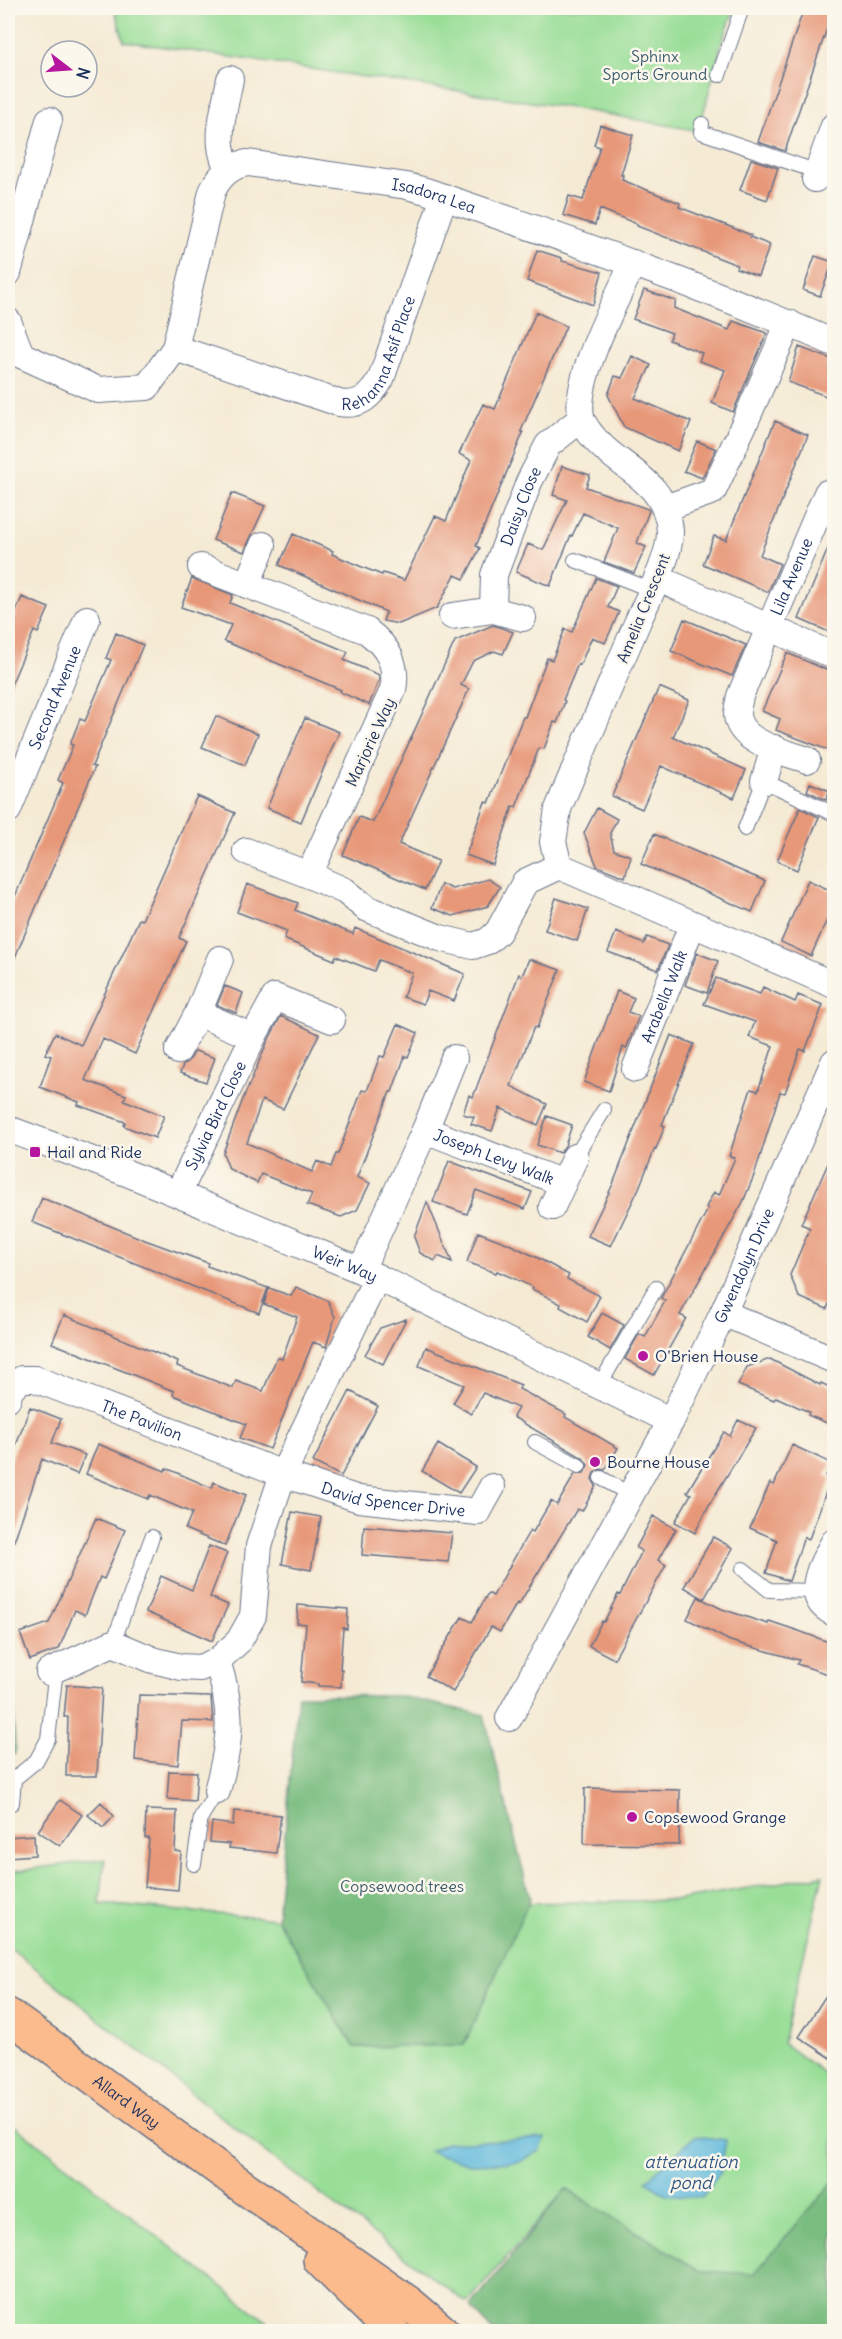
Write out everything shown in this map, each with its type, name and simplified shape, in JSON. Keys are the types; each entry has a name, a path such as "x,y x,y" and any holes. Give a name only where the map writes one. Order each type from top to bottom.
{"main road":[{"name":"Allard Way","path":"8,2015 245,2188 410,2304 443,2331"},
{"name":"Allard Way","path":"245,2188 393,2331"}],"street":[{"path":"8,321 21,355 98,390 147,387 175,348 212,192 222,175 229,170 219,145 230,79"},
{"path":"8,273 49,120"},
{"path":"817,176 834,126"},
{"name":"Isadora Lea","path":"229,170 241,163 248,163 407,186 633,263"},
{"name":"Rehanna Asif Place","path":"175,348 339,403 349,405 366,399 381,379 444,197"},
{"path":"580,419 581,395 589,362 633,263 789,323 834,343"},
{"path":"665,508 713,491 789,323"},
{"name":"Amelia Crescent","path":"559,866 553,842 558,809 654,584 670,535 665,508 659,495 639,475 594,440 580,419"},
{"name":"Daisy Close","path":"494,610 494,575 529,482 548,445 580,419"},
{"name":"Lila Avenue","path":"807,760 764,745 742,731 737,716 740,696 827,493"},
{"path":"247,585 263,545"},
{"name":"Marjorie Way","path":"201,567 368,631 380,641 392,660 396,677 393,690 309,875"},
{"name":"Lila Avenue","path":"654,584 769,627 834,656"},
{"path":"452,616 494,610 523,618"},
{"name":"Second Avenue","path":"8,810 87,619"},
{"path":"764,781 774,748"},
{"path":"246,851 345,891 366,908 440,938 473,946 488,941 498,933 525,882 559,866 834,985"},
{"name":"Arabella Walk","path":"635,1069 692,925"},
{"path":"178,1051 198,1013 220,958"},
{"name":"Sylvia Bird Close","path":"178,1194 253,1037 275,997 332,1020"},
{"path":"198,1013 253,1037"},
{"name":"Joseph Levy Walk","path":"369,1274 454,1058"},
{"name":"Gwendolyn Drive","path":"508,1718 671,1421 723,1313 834,1062"},
{"name":"Weir Way","path":"8,1129 178,1194 369,1274 671,1421"},
{"name":"Joseph Levy Walk","path":"425,1130 563,1182"},
{"name":"Joseph Levy Walk","path":"552,1208 575,1157"},
{"path":"53,1671 113,1643 153,1660 181,1667 200,1668 217,1661 239,1641 253,1616 259,1546 283,1474 369,1274"},
{"path":"723,1313 834,1360"},
{"name":"The Pavilion","path":"8,1398 10,1390 22,1379 35,1379 283,1474"},
{"name":"David Spencer Drive","path":"283,1474 359,1499 478,1512 492,1487"},
{"path":"834,1542 816,1578 816,1591 827,1610 834,1613"},
{"path":"217,1661 225,1683 230,1721 225,1761 217,1791"}],"lane":[{"path":"718,75 742,8"},
{"path":"702,124 701,132 817,176"},
{"path":"575,560 654,584"},
{"path":"746,829 764,781 832,813"},
{"path":"575,1157 604,1110"},
{"path":"599,1386 656,1288"},
{"path":"535,1442 579,1466"},
{"path":"601,1478 631,1495"},
{"path":"113,1643 152,1537"},
{"path":"743,1569 769,1590 816,1591"},
{"path":"12,1803 14,1779 36,1761 48,1739 53,1671"},
{"path":"194,1864 201,1817 217,1791"}],"green space":[{"name":"Sphinx Sports Ground","path":"114,8 735,8 721,45 699,131 572,108 124,41"},
{"path":"8,1684 13,1686 15,1754 8,1755"},
{"name":"Copsewood trees","path":"298,1695 400,1696 484,1715 530,1899 464,2045 354,2047 277,1919"},
{"path":"105,1859 100,1904 277,1919 354,2047 464,2045 528,1903 679,1900 823,1875 783,2043 834,2081 834,2181 755,2275 700,2271 566,2189 467,2303 274,2159 8,1946 8,1872"},
{"path":"8,2121 27,2135 279,2331 8,2331"},
{"path":"834,2181 834,2331 493,2331 470,2307 566,2189 700,2271 754,2274"}],"water":[{"name":"attenuation pond","path":"695,2136 726,2140 720,2173 702,2198 666,2194 646,2181"},
{"path":"545,2138 540,2151 519,2162 470,2164 429,2151 446,2143"}],"building":[{"path":"804,8 834,8 785,151 758,142"},
{"path":"600,125 633,135 621,175 623,175 622,180 680,203 679,207 751,235 750,237 770,245 758,276 736,268 737,265 600,209 595,225 563,215 569,196 583,200 600,147 594,145"},
{"path":"751,159 778,168 767,200 740,190"},
{"path":"537,250 562,258 562,261 602,272 593,305 527,281"},
{"path":"815,256 833,262 820,296 803,290"},
{"path":"644,290 676,301 674,308 729,330 733,321 767,333 733,412 712,403 725,370 699,361 702,353 669,340 672,333 633,319"},
{"path":"536,312 566,326 521,431 523,433 476,546 480,548 464,579 455,575 437,608 399,624 383,621 386,612 279,565 293,534 333,551 332,554 362,567 404,580 435,516 446,521 471,460 459,454 483,404 495,409"},
{"path":"799,347 834,360 834,399 788,382"},
{"path":"632,356 651,365 635,398 691,422 678,451 624,427 608,395 615,376 622,378"},
{"path":"775,421 808,435 760,555 780,564 768,592 703,564 714,536 726,540"},
{"path":"697,441 716,449 702,478 684,471"},
{"path":"562,466 590,475 586,487 648,509 637,543 646,547 634,573 604,562 618,528 583,513 571,535 550,586 516,572 528,544 543,550 567,500 553,495"},
{"path":"232,493 265,506 244,552 213,540"},
{"path":"834,534 834,619 829,632 799,619"},
{"path":"192,578 233,595 230,603 348,652 344,660 379,675 369,705 340,692 341,690 224,641 231,625 181,607"},
{"path":"596,578 617,586 608,607 619,612 605,643 592,637 580,665 578,664 563,700 565,701 557,723 554,722 544,749 539,748 516,807 513,806 493,865 466,855 485,802 489,803 547,658 552,660 565,629 572,632"},
{"path":"22,597 49,608 38,633 34,631 8,692 8,631"},
{"path":"684,619 746,645 732,676 671,651"},
{"path":"493,625 513,632 503,654 494,651 473,661 461,685 469,689 399,844 438,861 425,890 343,855 359,817 373,822 455,641"},
{"path":"116,633 143,645 92,766 95,767 8,974 8,913 63,783 58,780 73,745 70,744 80,719 85,721 111,660 106,658"},
{"path":"787,653 834,673 834,734 828,750 776,730 780,719 762,711"},
{"path":"659,687 689,700 673,737 746,770 734,798 661,766 642,809 612,796"},
{"path":"216,716 258,734 245,765 202,747"},
{"path":"305,718 339,732 301,822 267,808"},
{"path":"810,783 830,791 826,800 807,791"},
{"path":"197,796 235,813 179,938 186,941 135,1054 103,1039 85,1080 126,1095 124,1100 164,1116 155,1138 124,1126 125,1122 78,1105 79,1102 40,1087 51,1056 45,1054 55,1033 81,1045 139,919 142,920"},
{"path":"597,808 617,819 610,833 614,850 631,856 625,877 597,866 584,833"},
{"path":"800,808 819,817 797,870 777,861"},
{"path":"654,834 765,881 752,912 641,864"},
{"path":"488,879 500,887 488,906 453,916 432,908 441,884 452,889"},
{"path":"808,880 834,892 834,904 811,956 781,942"},
{"path":"247,884 298,903 295,910 314,918 353,934 355,928 465,974 454,1001 428,991 423,1004 403,997 412,973 379,960 374,971 336,956 334,960 284,939 287,931 237,912"},
{"path":"556,898 588,909 577,941 545,930"},
{"path":"616,932 644,944 647,937 668,945 658,970 608,952"},
{"path":"697,953 718,961 707,993 685,985"},
{"path":"529,959 560,970 511,1086 547,1104 538,1125 500,1108 492,1131 471,1124 474,1117 463,1114 469,1095 473,1097 519,974 522,976"},
{"path":"716,978 760,994 763,987 795,1002 798,995 823,1005 805,1051 800,1049 785,1093 780,1092 755,1173 743,1202 680,1315 686,1318 654,1375 625,1359 639,1334 645,1337 665,1301 661,1298 708,1209 706,1207 714,1192 719,1195 735,1158 729,1156 751,1089 758,1091 773,1046 749,1037 755,1022 704,1004"},
{"path":"225,986 243,993 236,1013 217,1005"},
{"path":"617,991 634,998 628,1012 639,1016 626,1049 623,1047 609,1091 584,1082"},
{"path":"281,1016 319,1034 283,1109 262,1100 247,1143 312,1172 317,1161 331,1167 362,1090 367,1091 380,1056 384,1057 398,1024 418,1033 408,1057 405,1056 357,1177 370,1183 357,1210 341,1217 307,1205 312,1194 261,1174 257,1183 229,1169 223,1153 243,1099"},
{"path":"671,1035 694,1044 662,1125 665,1126 656,1149 611,1246 588,1236 613,1184"},
{"path":"195,1051 215,1058 206,1082 180,1073 183,1065"},
{"path":"547,1116 572,1125 565,1146 560,1153 537,1145"},
{"path":"834,1150 834,1307 829,1304 827,1309 799,1297 790,1275 810,1228 801,1224"},
{"path":"449,1161 532,1192 525,1209 476,1190 467,1214 433,1202"},
{"path":"42,1198 208,1263 207,1266 268,1288 259,1313 32,1222"},
{"path":"427,1202 452,1262 438,1256 435,1261 420,1253 414,1237"},
{"path":"478,1232 538,1258 569,1275 567,1279 600,1296 587,1322 560,1307 561,1304 532,1289 533,1287 497,1271 496,1273 467,1262"},
{"path":"296,1287 328,1301 335,1317 326,1347 313,1342 270,1449 240,1438 246,1424 173,1395 174,1391 52,1343 64,1315 178,1362 177,1366 233,1388 236,1381 263,1391 277,1357 282,1359 297,1317 264,1304 269,1288 291,1296"},
{"path":"602,1313 624,1325 610,1350 588,1337"},
{"path":"406,1319 383,1364 365,1355 380,1328"},
{"path":"426,1347 521,1385 519,1389 566,1414 565,1417 618,1448 605,1470 600,1469 594,1473 592,1479 596,1486 582,1511 577,1509 500,1632 491,1627 453,1692 426,1676 462,1617 472,1622 488,1593 493,1596 530,1530 533,1532 551,1501 557,1505 575,1474 584,1473 588,1465 583,1458 513,1417 518,1408 483,1393 471,1414 453,1403 464,1385 419,1366"},
{"path":"770,1359 820,1385 821,1383 834,1389 834,1426 776,1397 774,1400 738,1385 747,1367"},
{"path":"350,1391 378,1406 341,1476 313,1462"},
{"path":"30,1407 61,1419 52,1443 85,1455 77,1474 42,1459 11,1550 8,1549 8,1468"},
{"path":"738,1420 756,1428 709,1505 695,1533 675,1522 691,1494 687,1492 696,1477 724,1432 730,1436"},
{"path":"98,1444 165,1471 166,1468 212,1488 214,1482 246,1495 225,1546 185,1529 192,1513 150,1495 148,1499 86,1474"},
{"path":"438,1444 476,1467 459,1493 422,1471"},
{"path":"792,1445 831,1463 826,1476 831,1478 809,1539 804,1537 789,1581 766,1573 777,1540 750,1528 770,1483 774,1485"},
{"path":"292,1512 321,1517 311,1570 282,1564"},
{"path":"653,1516 676,1529 658,1560 666,1565 614,1659 589,1646 618,1594 620,1595 642,1551 636,1548"},
{"path":"96,1518 125,1530 104,1579 100,1577 85,1615 75,1610 59,1649 30,1660 20,1633 49,1623"},
{"path":"364,1526 452,1533 448,1562 362,1555"},
{"path":"713,1537 733,1548 704,1599 684,1587"},
{"path":"209,1546 227,1553 210,1597 228,1605 212,1641 146,1612 161,1576 192,1590"},
{"path":"698,1597 722,1609 768,1624 769,1621 834,1644 834,1676 797,1664 799,1660 730,1641 687,1619"},
{"path":"298,1605 348,1609 347,1629 343,1628 341,1687 318,1686 318,1684 301,1682 306,1624 297,1623"},
{"path":"67,1685 102,1688 97,1776 66,1776 68,1717 64,1717"},
{"path":"139,1695 211,1697 213,1722 182,1721 178,1765 135,1760"},
{"path":"169,1771 197,1772 195,1801 167,1799"},
{"name":"Copsewood Grange","path":"585,1788 680,1790 679,1845 584,1844"},
{"path":"60,1800 82,1815 60,1846 38,1831"},
{"path":"101,1802 114,1816 103,1828 88,1815"},
{"path":"146,1810 177,1811 175,1851 181,1852 178,1890 145,1887 149,1838 145,1838"},
{"path":"234,1811 281,1815 276,1853 229,1848 230,1844 210,1842 212,1822 233,1825"},
{"path":"34,1835 35,1855 8,1857 8,1837"},
{"path":"834,1983 834,2060 799,2037"}],"place":[{"name":"Hail and Ride","path":"35,1152"},
{"name":"O'Brien House","path":"643,1356"},
{"name":"Bourne House","path":"595,1462"},
{"name":"Copsewood Grange","path":"632,1817"}]}
